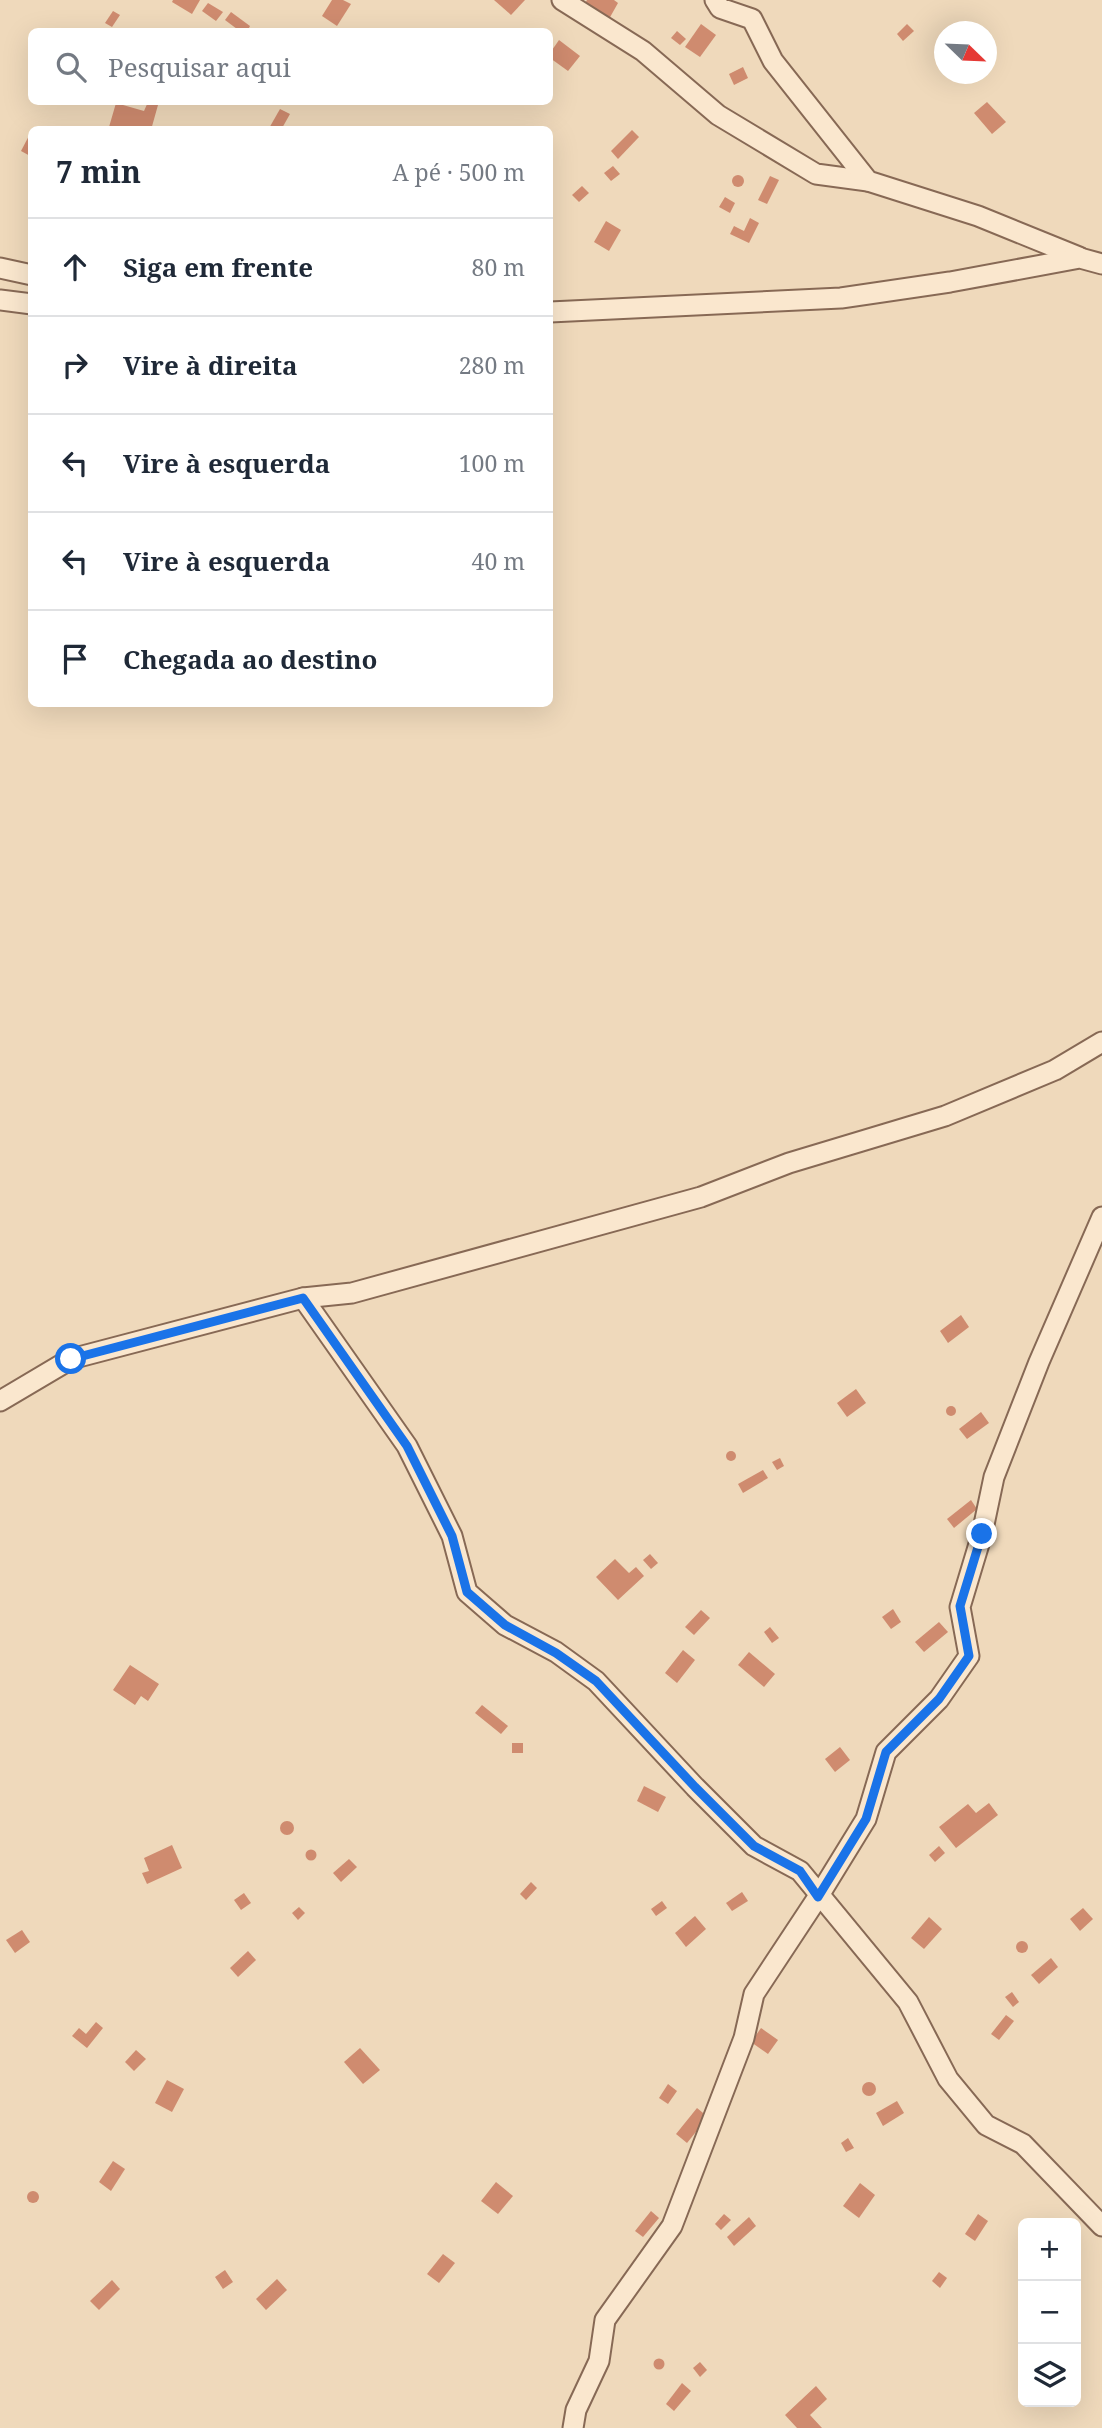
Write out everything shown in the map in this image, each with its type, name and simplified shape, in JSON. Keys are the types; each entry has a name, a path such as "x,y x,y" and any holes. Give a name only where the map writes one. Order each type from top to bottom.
{"street":[{"path":"562,0 643,51 718,115 816,174 868,181 978,216 1080,258 1102,264"},
{"path":"715,0 720,8 752,19 773,61 868,181"},
{"path":"553,312 842,298 950,282 1080,258"},
{"path":"0,268 28,274"},
{"path":"0,300 28,304"},
{"path":"0,1401 71,1359 303,1298 352,1293 701,1197 789,1163 945,1116 1055,1070 1102,1042"},
{"path":"573,2428 576,2410 599,2361 605,2320 672,2226 744,2038 754,1994 866,1819 886,1752 939,1699 969,1656 960,1606 982,1534 994,1478 1102,1217"},
{"path":"303,1298 407,1446 452,1536 467,1592 505,1625 556,1653 596,1681 754,1846 800,1871 818,1897 908,2002 948,2079 986,2125 1023,2144 1102,2226"}],"building":[{"path":"200,0 192,14 172,2"},
{"path":"332,0 343,0 351,4 337,26 322,16"},
{"path":"494,0 525,0 511,15"},
{"path":"587,0 614,0 618,3 609,19 584,5"},
{"path":"208,3 223,12 216,21 202,11"},
{"path":"113,11 120,15 112,27 105,23"},
{"path":"231,12 250,26 236,28 225,20"},
{"path":"701,24 716,35 700,57 685,47"},
{"path":"907,24 914,31 903,41 897,34"},
{"path":"677,31 686,39 680,45 671,38"},
{"path":"559,40 580,56 568,71 553,60 553,49"},
{"path":"743,67 748,78 734,85 729,74"},
{"path":"987,102 1006,122 992,134 974,113"},
{"path":"115,105 144,111 147,105 158,105 152,126 109,126"},
{"path":"280,109 290,114 283,126 270,126"},
{"path":"632,130 639,137 618,159 611,151"},
{"path":"28,138 28,155 21,151"},
{"path":"613,166 620,174 611,181 604,173"},
{"path":"738,175 744,181 738,187 732,181"},
{"path":"770,176 779,180 767,204 758,200"},
{"path":"582,186 589,193 579,202 572,195"},
{"path":"725,197 735,203 730,213 719,207"},
{"path":"750,218 759,223 749,243 730,234 734,226 744,231"},
{"path":"606,221 621,230 609,251 594,242"},
{"path":"961,1315 969,1327 948,1343 940,1331"},
{"path":"856,1389 866,1403 847,1417 837,1403"},
{"path":"951,1406 955,1407 955,1415 951,1416 947,1415 946,1411 947,1407"},
{"path":"981,1412 989,1423 967,1439 959,1429"},
{"path":"731,1451 735,1452 735,1460 731,1461 727,1460 726,1456 727,1452"},
{"path":"780,1458 784,1466 777,1470 772,1462"},
{"path":"763,1470 768,1478 743,1493 738,1484"},
{"path":"971,1500 977,1509 954,1528 947,1519"},
{"path":"650,1554 658,1563 651,1569 643,1560"},
{"path":"615,1559 629,1573 636,1567 644,1576 618,1600 596,1577"},
{"path":"893,1609 901,1622 891,1629 882,1617"},
{"path":"701,1610 710,1618 694,1635 685,1627"},
{"path":"939,1622 948,1632 924,1652 915,1642"},
{"path":"770,1627 779,1638 772,1643 764,1632"},
{"path":"683,1650 695,1660 677,1683 665,1673"},
{"path":"749,1652 775,1674 764,1687 738,1665"},
{"path":"130,1665 159,1684 148,1701 141,1696 135,1705 113,1690"},
{"path":"482,1705 508,1726 501,1734 475,1713"},
{"path":"512,1743 523,1743 523,1753 512,1753"},
{"path":"840,1747 850,1760 835,1772 825,1759"},
{"path":"644,1786 666,1797 658,1812 637,1801"},
{"path":"989,1803 998,1815 956,1848 939,1827 968,1804 976,1813"},
{"path":"284,1821 290,1821 294,1828 290,1835 284,1835 280,1831 280,1825"},
{"path":"172,1845 182,1868 147,1884 142,1873 149,1871 144,1858"},
{"path":"939,1846 945,1853 935,1862 929,1855"},
{"path":"311,1849 317,1855 311,1861 305,1855"},
{"path":"349,1859 357,1867 341,1882 333,1873"},
{"path":"531,1882 537,1888 526,1900 520,1894"},
{"path":"742,1892 748,1901 732,1911 726,1903"},
{"path":"244,1893 251,1903 241,1910 234,1900"},
{"path":"662,1901 667,1908 656,1916 651,1909"},
{"path":"299,1907 305,1913 298,1920 292,1913"},
{"path":"1083,1908 1093,1919 1080,1931 1070,1919"},
{"path":"695,1916 706,1929 686,1947 675,1933"},
{"path":"929,1917 942,1929 924,1949 911,1938"},
{"path":"22,1930 30,1942 15,1953 6,1940"},
{"path":"1022,1941 1028,1947 1022,1953 1016,1947"},
{"path":"248,1951 256,1960 238,1977 230,1968"},
{"path":"1051,1958 1058,1967 1039,1984 1031,1975"},
{"path":"1012,1992 1019,2002 1013,2007 1005,1997"},
{"path":"1006,2015 1014,2021 999,2040 991,2034"},
{"path":"96,2022 103,2028 87,2048 72,2036 79,2028 86,2034"},
{"path":"761,2028 778,2040 768,2054 751,2042"},
{"path":"360,2048 380,2070 363,2084 344,2062"},
{"path":"136,2050 146,2059 134,2071 125,2062"},
{"path":"167,2080 184,2089 172,2112 155,2103"},
{"path":"869,2082 874,2084 874,2094 869,2096 864,2094 862,2089 864,2084"},
{"path":"668,2084 677,2091 668,2104 659,2098"},
{"path":"897,2101 904,2113 883,2126 876,2113"},
{"path":"697,2108 708,2117 687,2143 676,2134"},
{"path":"848,2138 854,2148 846,2152 841,2143"},
{"path":"113,2161 125,2169 111,2191 99,2182"},
{"path":"496,2182 513,2196 498,2214 481,2201"},
{"path":"860,2183 875,2195 859,2218 843,2206"},
{"path":"33,2191 39,2197 33,2203 27,2197"},
{"path":"651,2211 659,2218 643,2237 635,2231"},
{"path":"724,2214 731,2220 721,2230 715,2224"},
{"path":"978,2214 988,2221 975,2241 965,2234"},
{"path":"749,2217 756,2226 734,2246 727,2237"},
{"path":"443,2254 455,2263 439,2283 427,2274"},
{"path":"225,2270 233,2282 223,2289 215,2277"},
{"path":"939,2272 947,2278 940,2288 932,2281"},
{"path":"277,2279 287,2290 266,2310 256,2299"},
{"path":"112,2280 120,2289 99,2310 90,2301"},
{"path":"659,2359 663,2360 663,2368 659,2369 655,2368 654,2364 655,2360"},
{"path":"700,2362 707,2370 700,2377 693,2368"},
{"path":"682,2383 691,2391 674,2411 666,2404"},
{"path":"816,2386 827,2399 810,2415 822,2428 797,2428 785,2415"}],"route":[{"path":"71,1359 303,1298 407,1446 452,1536 467,1592 505,1625 556,1653 596,1681 754,1846 800,1871 818,1897 866,1819 886,1752 939,1699 969,1656 960,1606 982,1534"}]}
